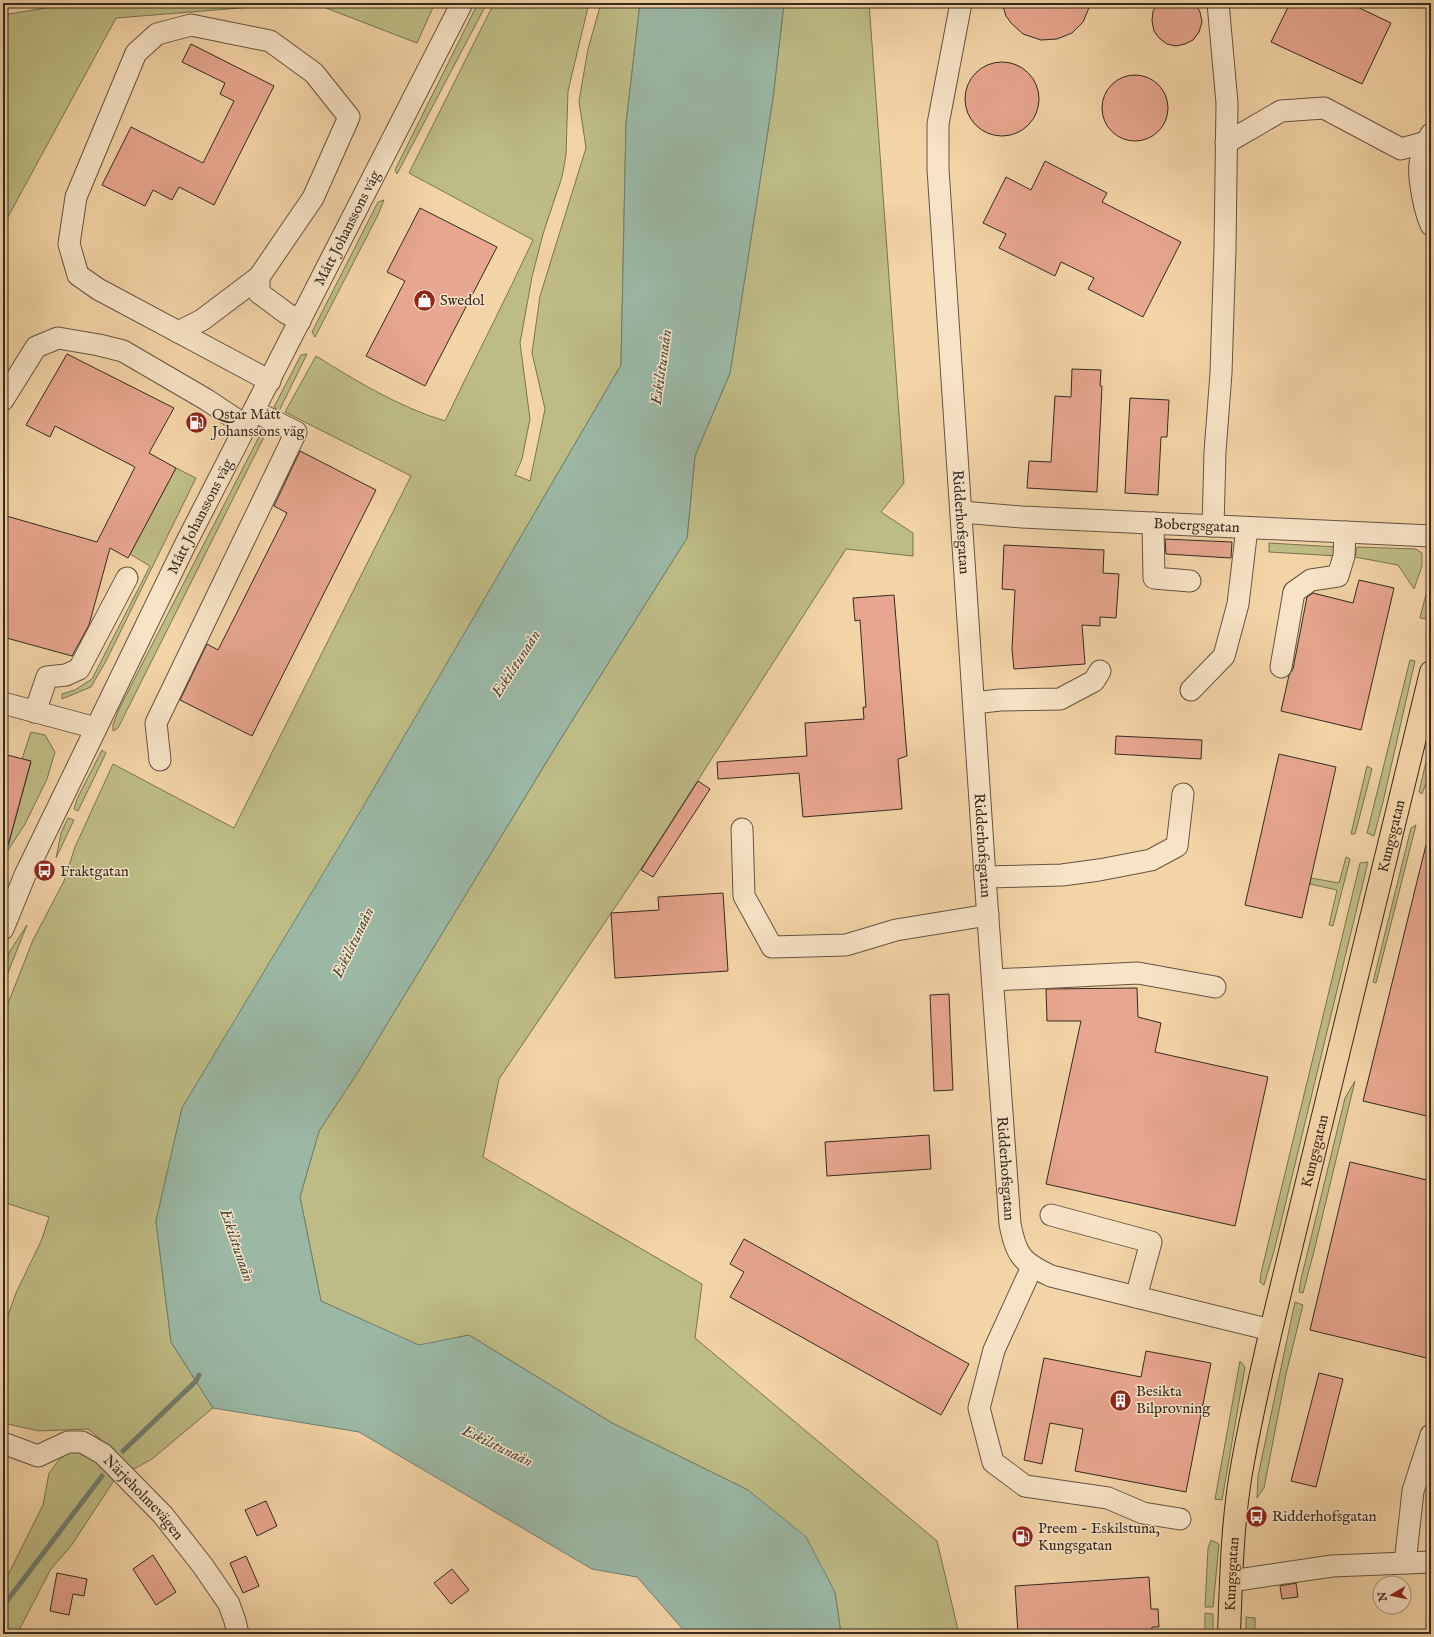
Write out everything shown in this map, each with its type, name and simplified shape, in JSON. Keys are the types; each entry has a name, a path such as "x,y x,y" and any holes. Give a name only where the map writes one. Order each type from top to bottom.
{"main road":[{"name":"Kungsgatan","path":"1229,1634 1231,1581 1240,1480 1251,1420 1271,1330 1431,672"}],"street":[{"name":"Mått Johanssons väg","path":"3,929 25,875 185,545 462,3"},
{"name":"Ridderhofsgatan","path":"961,3 938,124 938,169 962,512 985,877 1010,1224 1013,1241 1019,1255 1032,1267 1051,1276 1271,1330"},
{"path":"1213,526 1215,452 1221,365 1227,104 1218,3"},
{"path":"178,332 202,320 259,278 313,198 349,116 314,73 270,41 191,24 157,34 136,53 76,197 69,244 78,275 98,289 178,332 270,381"},
{"path":"1226,143 1281,111 1324,108 1401,149 1429,138"},
{"path":"1429,138 1420,164 1424,205 1431,225"},
{"path":"259,278 259,293 286,313 300,321"},
{"path":"3,400 36,347 58,338 123,351 207,400 250,419 296,432 156,723 160,760"},
{"name":"Bobergsgatan","path":"962,512 1022,517 1431,536"},
{"path":"1153,523 1154,578 1190,581"},
{"path":"1191,690 1224,656 1238,604 1247,528"},
{"path":"1281,667 1294,592 1311,580 1338,576 1344,556 1345,532"},
{"path":"35,712 47,677 66,675 79,669 127,578"},
{"path":"974,703 1000,700 1060,699 1094,681 1100,671"},
{"path":"3,703 96,728"},
{"path":"985,877 1062,875 1099,870 1151,860 1177,846 1183,794"},
{"path":"742,829 744,896 772,947 846,945 896,930 988,915"},
{"path":"993,980 1138,973 1215,987"},
{"path":"1051,1215 1151,1242 1136,1297"},
{"path":"1032,1267 994,1350 979,1408 993,1462 1025,1486 1108,1498 1143,1513 1180,1519"},
{"path":"1405,1563 1413,1491 1431,1435"},
{"name":"Närjeholmevägen","path":"3,1443 38,1456 68,1442 82,1442 103,1454 163,1515 203,1566 229,1604 238,1634"},
{"path":"1231,1581 1332,1566 1431,1562"}],"shaded area":[{"path":"76,3 302,3 116,18 3,226 3,15"},
{"path":"313,3 435,3 417,43"},
{"path":"478,3 487,3 397,174 395,170"},
{"path":"494,3 589,3 568,91 566,155 562,177 543,234 532,277 520,343 530,419 522,459 515,475 530,481 545,409 532,353 540,296 586,148 579,101 588,49 601,3 640,3 626,124 621,365 334,857 182,1108 156,1221 171,1342 213,1408 152,1459 132,1470 114,1451 88,1429 39,1431 3,1423 3,1330 16,1293 42,1239 49,1217 3,1202 3,1016 33,940 64,881 75,847 113,764 234,828 411,476 285,412 316,356 362,384 395,401 445,421 512,285 533,240 409,173"},
{"path":"784,3 869,3 904,483 881,512 913,533 913,556 846,549 641,869 499,1079 483,1157 702,1284 695,1338 937,1541 959,1634 841,1634 835,1592 748,1490 612,1423 469,1335 419,1346 321,1301 300,1197 319,1131 356,1075 558,743 687,538 695,456 730,373 773,98"},
{"path":"384,200 378,215 315,337 312,332 378,202"},
{"path":"307,354 279,411 274,407 301,355"},
{"path":"262,431 266,433 118,728 113,731 113,725 118,711"},
{"path":"176,468 196,478 106,661 91,687 62,699 62,694 75,690 92,679 150,566 130,554"},
{"path":"1269,543 1337,547 1338,556 1269,552"},
{"path":"1357,547 1416,549 1422,553 1422,566 1414,589 1398,565 1355,557"},
{"path":"1430,578 1431,599 1426,619 1420,618"},
{"path":"1410,660 1415,661 1374,836 1367,833"},
{"path":"31,732 45,735 55,752 47,779 25,824 3,858 3,851 9,843 31,762 22,759"},
{"path":"1431,740 1431,769 1422,794 1419,792"},
{"path":"102,750 106,753 78,811 74,809 77,799"},
{"path":"1367,766 1372,769 1355,834 1351,834"},
{"path":"68,818 74,820 56,858 61,833"},
{"path":"1416,825 1376,983 1373,982 1411,828"},
{"path":"1346,857 1350,859 1333,926 1329,925 1337,890 1310,884 1311,878 1339,883"},
{"path":"1368,862 1274,1251 1264,1285 1260,1282 1261,1273 1360,863"},
{"path":"27,925 3,985 3,968 10,951"},
{"path":"1355,1081 1303,1293 1299,1292 1345,1098"},
{"path":"1295,1302 1303,1305 1286,1374 1264,1488 1257,1498 1258,1476"},
{"path":"1240,1361 1245,1367 1222,1500 1215,1499"},
{"path":"81,1448 95,1456 115,1479 71,1546 51,1569 17,1634 3,1634 3,1585 43,1505 49,1473 65,1452"},
{"path":"1211,1540 1219,1544 1213,1607 1205,1607 1208,1548"},
{"path":"1205,1613 1213,1614 1213,1634 1205,1634"},
{"path":"1246,1617 1255,1618 1255,1634 1246,1634"}],"water":[{"name":"Eskilstunaån","path":"640,3 784,3 773,98 730,373 695,456 687,538 558,743 356,1075 319,1131 300,1197 321,1301 419,1345 469,1335 612,1423 748,1490 806,1537 835,1592 841,1634 687,1634 637,1577 592,1569 359,1432 213,1408 171,1342 156,1221 182,1108 360,812 621,365 626,124"}],"building":[{"path":"1002,3 1091,3 1083,22 1072,33 1057,39 1041,40 1023,34 1011,23 1006,16"},
{"path":"1159,3 1195,3 1200,12 1202,22 1199,32 1193,40 1176,46 1167,44 1159,38 1154,31 1152,21 1153,11"},
{"path":"1290,3 1349,3 1391,23 1362,84 1271,42"},
{"path":"191,44 274,86 214,205 179,187 172,200 153,190 145,206 102,185 131,127 203,163 234,101 220,94 225,83 182,62"},
{"path":"1002,62 1016,65 1028,73 1036,85 1039,99 1036,113 1028,125 1016,133 1002,136 988,133 976,125 968,113 965,99 968,85 976,73 988,65"},
{"path":"1135,75 1148,77 1158,85 1166,95 1168,108 1166,121 1158,131 1148,139 1135,141 1122,139 1112,131 1104,121 1102,108 1104,95 1112,85 1122,77"},
{"path":"1045,161 1107,193 1102,202 1181,242 1143,317 1088,289 1094,278 1061,262 1055,276 999,248 1006,234 983,223 1006,177 1031,190"},
{"path":"420,208 497,247 425,386 366,356 405,281 387,272"},
{"path":"67,354 174,408 149,453 176,468 128,558 110,548 89,625 72,656 3,637 3,515 97,542 135,467 55,426 50,437 26,425"},
{"path":"1072,369 1101,370 1100,386 1102,386 1097,492 1027,488 1029,461 1051,462 1055,396 1071,397"},
{"path":"1130,398 1169,400 1167,437 1161,437 1158,495 1125,493"},
{"path":"300,451 376,490 252,736 180,700 207,644 218,650 287,513 274,506"},
{"path":"1165,539 1232,542 1231,558 1166,554"},
{"path":"1004,545 1104,550 1103,573 1119,574 1116,618 1100,617 1100,626 1082,625 1085,664 1014,669 1012,649 1015,590 1002,589"},
{"path":"1359,580 1394,588 1361,730 1281,711 1289,675 1293,669 1307,597 1313,593 1353,603"},
{"path":"894,595 907,756 898,759 902,809 803,817 799,773 718,779 717,762 807,756 805,723 864,719 863,707 866,707 860,620 855,621 853,598"},
{"path":"1116,736 1202,740 1201,759 1115,754"},
{"path":"3,754 31,761 7,849 3,849"},
{"path":"1279,754 1336,767 1302,918 1245,905"},
{"path":"698,781 710,789 653,877 641,870"},
{"path":"1426,845 1431,845 1431,1117 1363,1101"},
{"path":"723,893 728,971 615,978 611,913 659,910 658,897"},
{"path":"1137,988 1138,1017 1161,1023 1155,1052 1268,1077 1235,1226 1046,1184 1081,1021 1047,1021 1046,989"},
{"path":"949,994 953,1090 934,1091 930,995"},
{"path":"929,1135 931,1169 827,1176 825,1142"},
{"path":"1350,1162 1431,1181 1431,1359 1310,1330"},
{"path":"744,1239 969,1364 941,1415 730,1297 744,1272 730,1264"},
{"name":"Besikta Bilprovning","path":"1146,1351 1211,1363 1186,1492 1075,1471 1083,1429 1050,1423 1042,1464 1024,1460 1044,1358 1141,1377"},
{"path":"1319,1373 1343,1379 1316,1487 1291,1481"},
{"path":"266,1501 277,1526 257,1536 245,1510"},
{"path":"153,1555 176,1592 156,1605 133,1569"},
{"path":"246,1556 259,1586 243,1593 230,1563"},
{"path":"452,1569 469,1590 451,1604 434,1583"},
{"path":"57,1573 87,1579 84,1596 73,1594 69,1615 50,1611"},
{"path":"1149,1577 1151,1609 1158,1609 1159,1627 1152,1627 1152,1634 1018,1634 1015,1586"},
{"path":"1296,1583 1298,1597 1282,1599 1280,1586"}],"waterway":[{"path":"123,1451 196,1381 199,1375"},
{"path":"3,1606 102,1476"}],"place":[{"name":"Swedol","path":"425,300"},
{"name":"Qstar Mått Johanssons väg","path":"196,423"},
{"name":"Fraktgatan","path":"44,871"},
{"name":"Besikta Bilprovning","path":"1120,1400"},
{"name":"Ridderhofsgatan","path":"1256,1516"},
{"name":"Preem - Eskilstuna, Kungsgatan","path":"1022,1537"}]}
